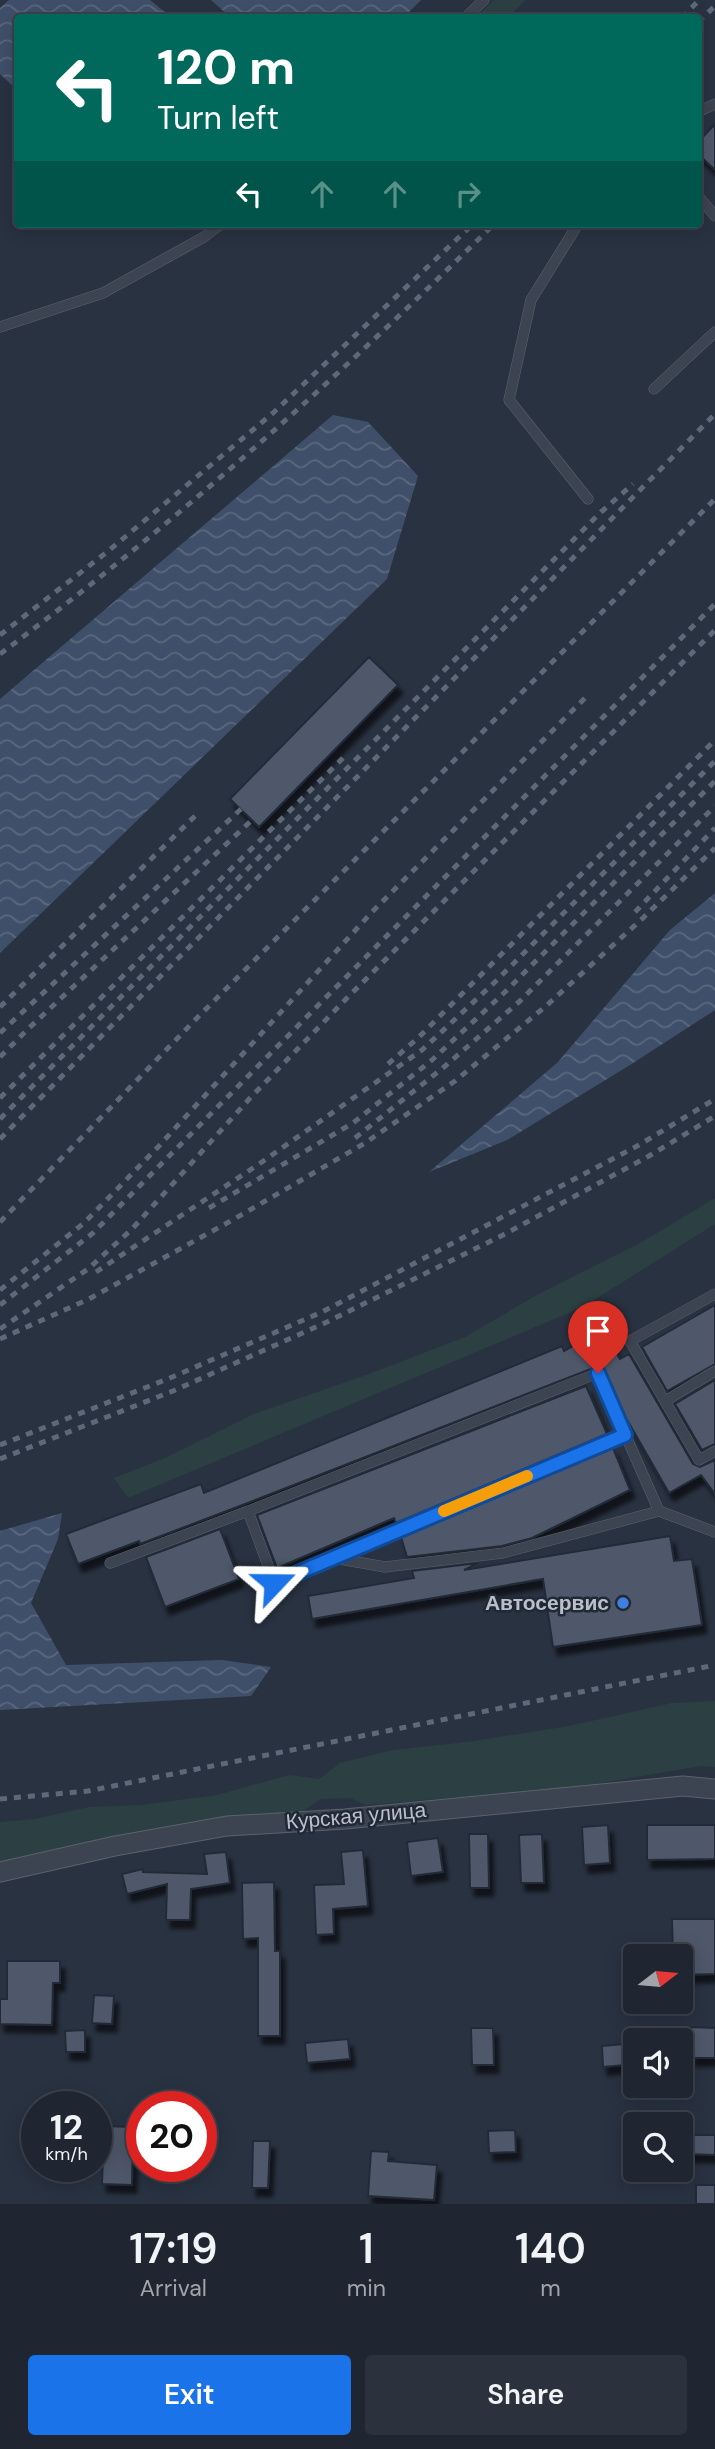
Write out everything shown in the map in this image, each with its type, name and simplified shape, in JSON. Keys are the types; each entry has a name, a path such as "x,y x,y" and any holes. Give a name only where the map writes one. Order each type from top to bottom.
{"street":[{"name":"Курская улица","path":"0,1872 115,1846 227,1826 345,1819 683,1786 715,1789"}],"lane":[{"path":"469,14 484,0"},
{"path":"702,201 715,216"},
{"path":"0,327 103,293 216,228"},
{"path":"576,228 531,300 509,400 588,499"},
{"path":"654,388 715,332"},
{"path":"715,1294 630,1341 699,1460 715,1451"},
{"path":"665,1401 715,1371"},
{"path":"110,1563 598,1373 659,1511"},
{"path":"248,1511 274,1583 625,1435"},
{"path":"333,1558 385,1567 503,1553 659,1511 715,1532"}],"green space":[{"path":"494,0 525,0 512,14 479,14"},
{"path":"715,1198 715,1224 583,1307 128,1498 114,1478 165,1458 254,1414 465,1337 535,1296 642,1242"},
{"path":"715,1701 715,1767 701,1766 572,1788 366,1805 350,1798 320,1799 298,1815 231,1816 0,1866 0,1822 35,1819 89,1807 142,1805 217,1795 290,1775 319,1779 340,1763 393,1750 468,1742 569,1726 672,1703"}],"water":[{"path":"9,0 150,0 167,14 14,14 14,87 0,74 0,8"},
{"path":"211,0 421,0 407,14 227,14"},
{"path":"333,415 368,422 418,476 387,579 0,953 0,699"},
{"path":"715,893 715,1010 507,1140 429,1172 558,1062 670,930"},
{"path":"62,1513 58,1539 31,1603 66,1665 222,1660 271,1667 251,1696 0,1710 0,1531"}],"building":[{"path":"715,124 715,170 702,158 702,138"},
{"path":"369,657 398,685 259,827 230,799"},
{"path":"715,1305 715,1364 667,1391 642,1347"},
{"path":"602,1329 620,1359 629,1354 693,1464 700,1467 715,1460 715,1494 701,1475 669,1493 626,1418 605,1370 598,1366 140,1544 139,1541 78,1564 66,1534 201,1484 204,1493 562,1346 564,1351"},
{"path":"715,1380 715,1444 702,1450 675,1404"},
{"path":"586,1386 607,1434 396,1523 394,1518 277,1568 257,1515"},
{"path":"613,1448 630,1490 532,1538 502,1546 407,1557 401,1537"},
{"path":"220,1529 239,1579 165,1607 146,1557"},
{"path":"670,1536 674,1561 692,1559 702,1625 553,1647 543,1579 312,1619 308,1596 414,1578 412,1571 478,1563 464,1570"},
{"path":"608,1825 610,1863 584,1865 582,1827"},
{"path":"647,1825 715,1825 715,1859 647,1860"},
{"path":"469,1834 488,1834 489,1888 470,1888"},
{"path":"542,1834 544,1883 521,1883 519,1835"},
{"path":"438,1838 443,1872 411,1876 407,1842"},
{"path":"363,1850 368,1906 333,1909 334,1934 316,1935 314,1885 344,1884 341,1852"},
{"path":"226,1852 230,1883 191,1889 190,1920 166,1920 167,1884 127,1894 122,1874 143,1869 143,1872 207,1874 204,1854"},
{"path":"274,1882 275,1951 280,1951 280,2036 258,2036 258,1938 243,1939 242,1883"},
{"path":"672,1919 715,1919 715,1974 693,1975 693,1944 673,1944"},
{"path":"7,1961 60,1961 60,1983 53,1983 52,2025 0,2024 0,1999 7,1999"},
{"path":"94,1995 114,1996 112,2024 92,2023"},
{"path":"471,2028 493,2028 494,2065 472,2065"},
{"path":"691,2028 715,2028 715,2058 693,2058"},
{"path":"85,2030 85,2052 66,2052 65,2031"},
{"path":"348,2039 350,2059 307,2063 305,2043"},
{"path":"623,2044 623,2065 603,2067 602,2046"},
{"path":"112,2126 126,2127 126,2182 132,2182 132,2185 102,2184 112,2182"},
{"path":"515,2130 516,2152 489,2153 488,2131"},
{"path":"693,2135 715,2135 715,2155 693,2154"},
{"path":"253,2141 270,2141 268,2188 252,2188"},
{"path":"371,2151 389,2152 388,2161 437,2165 434,2200 368,2196"},
{"path":"696,2185 715,2185 715,2204 696,2204"}],"railway":[{"path":"686,14 699,0"},
{"path":"702,18 715,6"},
{"path":"0,635 107,552 273,413 469,228"},
{"path":"0,654 129,553 254,448 490,228"},
{"path":"0,1139 715,414"},
{"path":"0,1119 601,512 633,484"},
{"path":"0,1222 197,1018 715,499"},
{"path":"0,1305 93,1233 715,604"},
{"path":"0,1329 88,1269 132,1229 251,1097 347,998 715,630"},
{"path":"0,1290 84,1223 159,1146 371,913 586,697"},
{"path":"388,1064 418,1038 715,740"},
{"path":"0,1098 343,758"},
{"path":"96,1272 259,1164 422,1050 496,981 715,761"},
{"path":"209,1208 353,1123 432,1060 506,991 715,781"},
{"path":"355,1138 444,1067 520,1001 715,806"},
{"path":"0,1033 241,809"},
{"path":"0,1007 196,815"},
{"path":"0,1057 252,820"},
{"path":"635,912 715,828"},
{"path":"0,1339 89,1299 365,1143 455,1081 546,1006 715,848"},
{"path":"0,1445 170,1378 322,1312 639,1145 715,1099"},
{"path":"0,1459 173,1391 327,1322 503,1235 649,1156 715,1116"},
{"path":"0,1799 88,1791 715,1665"}],"slow traffic":[{"path":"444,1511 527,1476"}],"place":[{"name":"Автосервис","path":"623,1603"}],"route":[{"path":"274,1583 625,1435 598,1373"}]}
